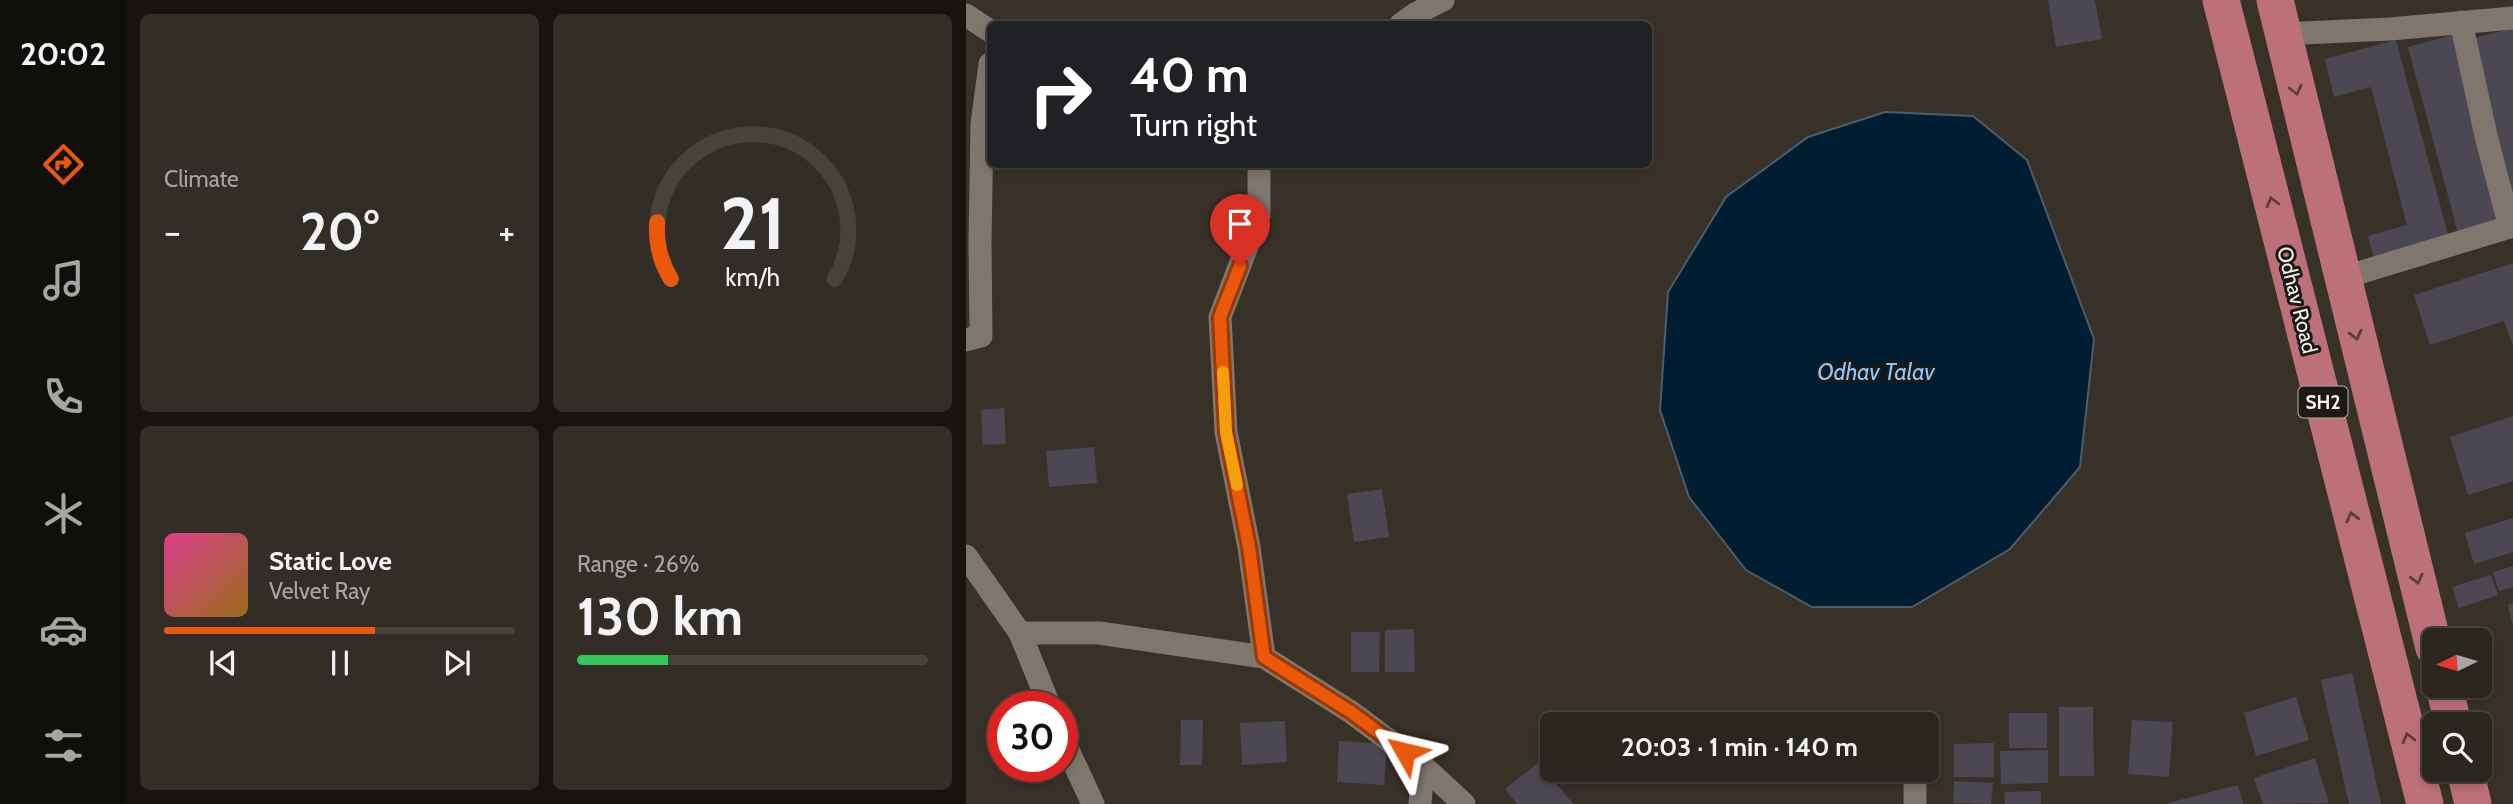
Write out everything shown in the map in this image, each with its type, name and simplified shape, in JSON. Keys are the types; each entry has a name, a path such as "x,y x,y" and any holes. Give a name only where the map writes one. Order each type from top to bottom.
{"main road":[{"name":"Odhav Road","path":"2221,0 2425,804"},
{"name":"SH2","path":"2279,17 2429,628"},
{"path":"2468,782 2473,804"}],"street":[{"path":"1405,21 1443,0"},
{"path":"966,15 987,30"},
{"path":"2279,17 2390,29 2513,18"},
{"path":"2342,278 2512,226 2487,141 2461,22"},
{"path":"966,340 981,335 979,243 982,124 987,86"},
{"path":"1259,168 1258,215 1220,317 1226,432 1249,547 1264,657"},
{"path":"966,556 1020,633 1044,691"},
{"path":"1020,633 1099,633 1264,657 1351,712 1423,766 1464,804"},
{"path":"1420,804 1423,766"},
{"path":"1078,772 1093,804"},
{"path":"1915,782 1915,804"}],"water":[{"name":"Odhav Talav","path":"1885,112 1973,116 2027,160 2094,339 2080,467 2010,549 1912,607 1812,607 1746,570 1689,497 1660,410 1668,292 1726,197 1808,137"}],"building":[{"path":"2048,0 2095,0 2102,39 2056,47"},
{"path":"2513,28 2513,193 2512,193 2471,39"},
{"path":"2452,35 2501,221 2458,233 2408,47"},
{"path":"2396,40 2450,242 2375,262 2368,236 2407,225 2371,87 2334,97 2325,59"},
{"path":"2513,263 2513,346 2504,321 2430,345 2414,295"},
{"path":"1004,408 1006,444 983,445 981,410"},
{"path":"2513,416 2513,481 2468,495 2450,437"},
{"path":"1094,447 1097,483 1049,487 1046,451"},
{"path":"1382,489 1389,537 1354,542 1347,494"},
{"path":"2513,518 2513,552 2474,564 2465,533"},
{"path":"2513,566 2513,587 2499,591 2493,572"},
{"path":"2491,575 2498,595 2459,608 2452,587"},
{"path":"2513,603 2513,623 2512,623 2508,604"},
{"path":"1414,629 1415,672 1385,672 1385,630"},
{"path":"1351,632 1380,632 1379,672 1351,672"},
{"path":"2352,673 2381,804 2349,804 2321,680"},
{"path":"2296,697 2309,740 2256,756 2244,713"},
{"path":"2059,707 2093,707 2094,776 2059,776"},
{"path":"2009,713 2047,713 2047,748 2009,748"},
{"path":"1181,720 1203,720 1202,765 1180,765"},
{"path":"2132,720 2173,722 2169,777 2128,774"},
{"path":"1285,721 1287,762 1242,765 1240,723"},
{"path":"1339,741 1387,744 1384,785 1337,782"},
{"path":"1994,743 1994,777 1954,777 1954,744"},
{"path":"2048,750 2048,783 2001,784 2000,751"},
{"path":"2315,758 2329,803 2263,804 2254,778"},
{"path":"1539,762 1540,782 1555,782 1573,804 1517,804 1505,789"},
{"path":"1954,781 1993,783 1991,804 1953,803"},
{"path":"2238,785 2243,804 2168,804 2168,803"},
{"path":"2041,791 2041,804 2005,804 2004,792"}],"slow traffic":[{"path":"1223,372 1226,432 1237,485"}],"route":[{"path":"1240,266 1220,317 1226,432 1249,547 1264,657 1351,712 1405,752"}]}
